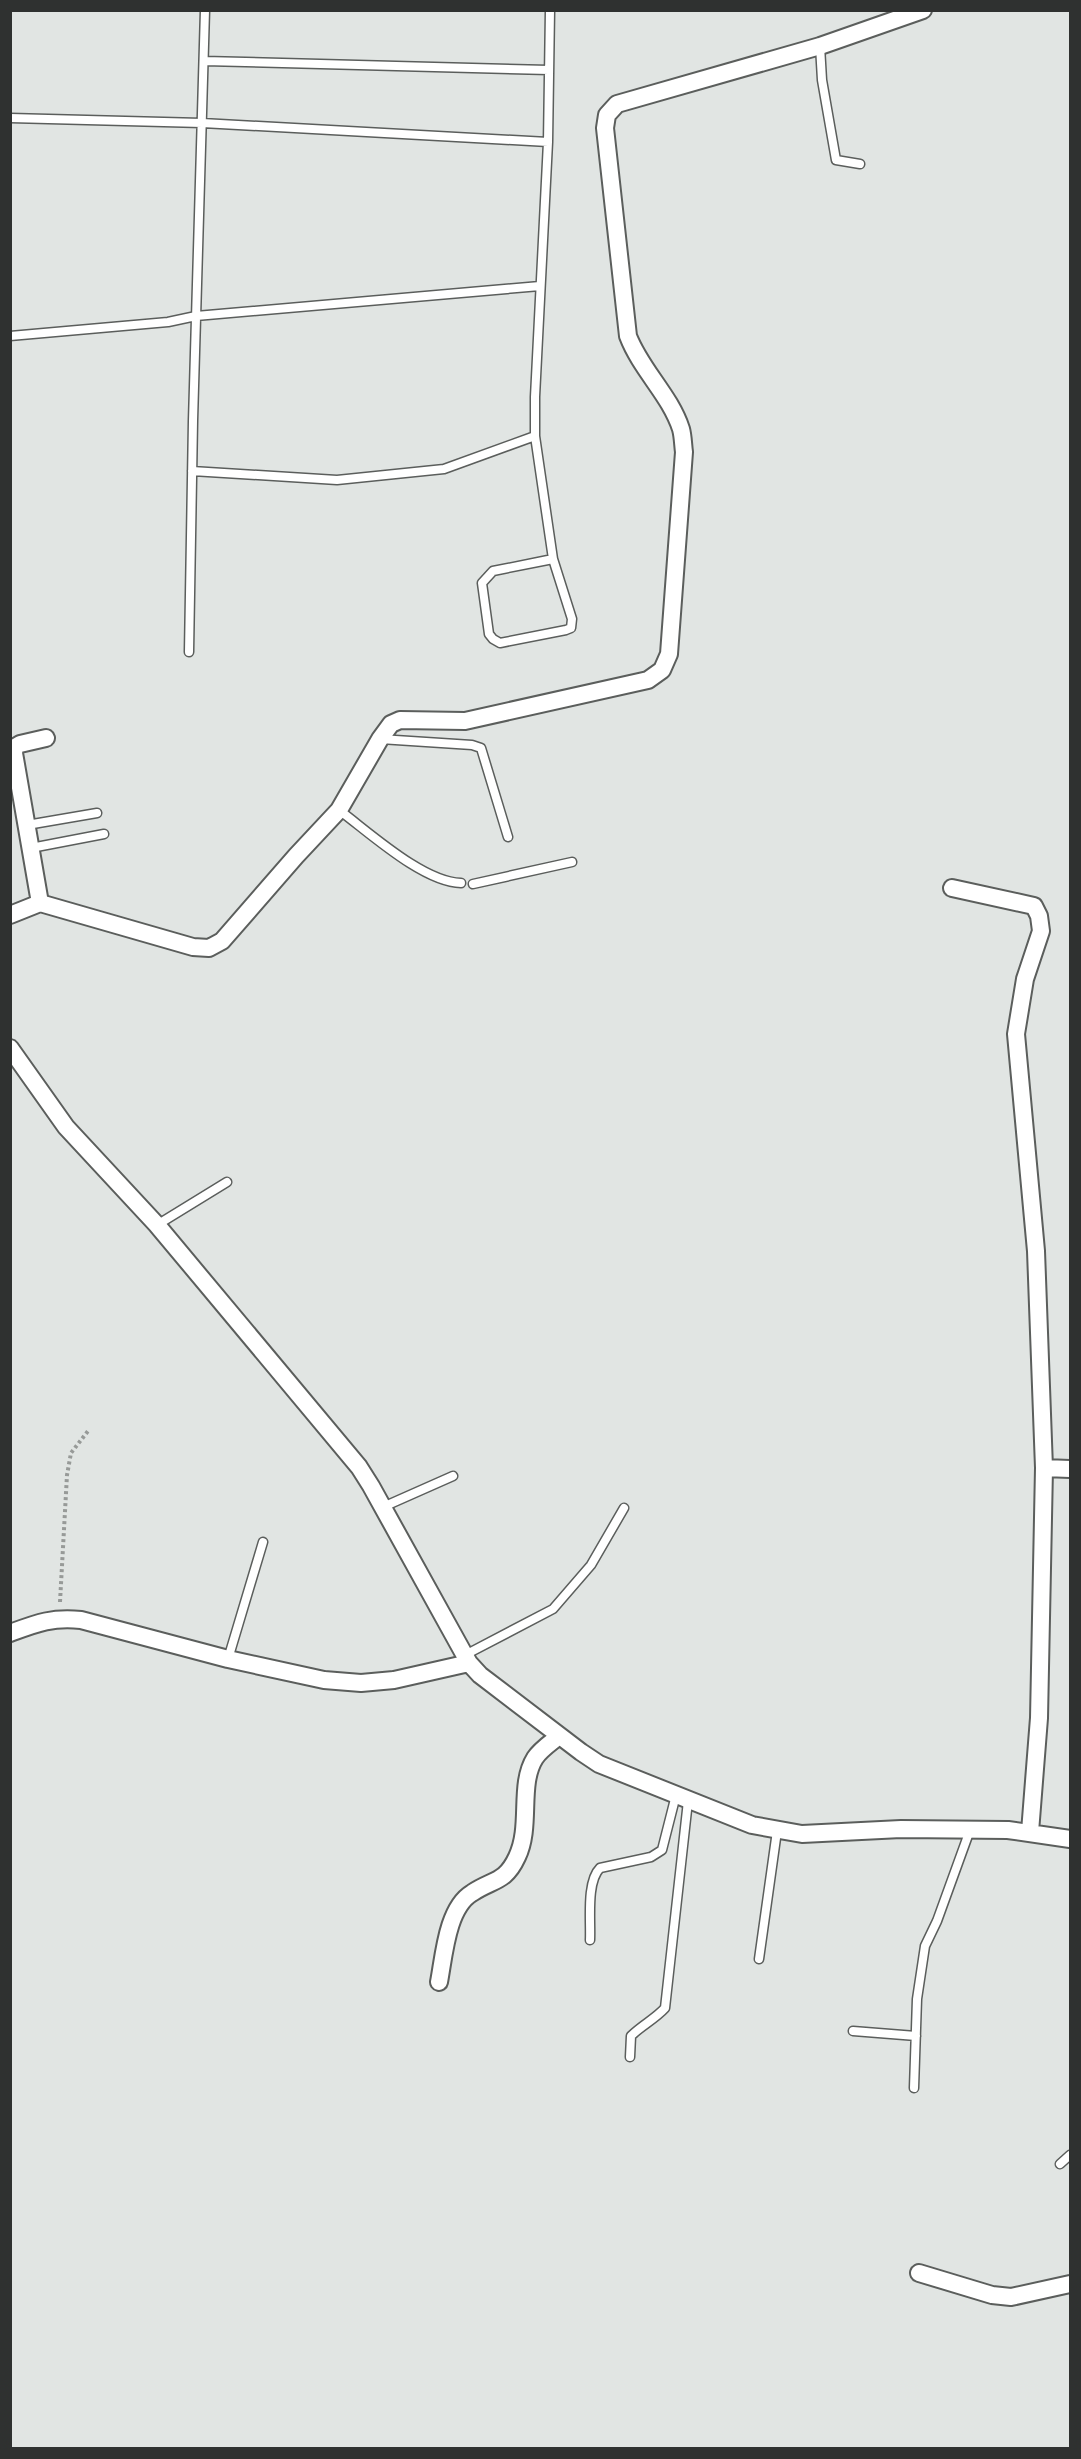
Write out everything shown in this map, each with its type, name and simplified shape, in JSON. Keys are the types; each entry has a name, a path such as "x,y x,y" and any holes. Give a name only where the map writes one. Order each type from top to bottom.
{"street":[{"path":"10,915 40,903 193,947 208,948 222,941 339,810 391,724 400,720 442,723 489,717 648,680 662,670 669,654 684,452 682,431 674,413 635,355 628,336 605,128 607,115 617,105 820,46 923,10"},
{"path":"40,903 14,753 15,747 20,744 46,738"},
{"path":"952,888 1034,906 1039,916 1041,931 1025,980 1016,1034 1036,1251 1044,1468 1039,1718 1030,1832"},
{"path":"10,1048 66,1127 157,1225 359,1467 467,1659 480,1676 559,1736 600,1764 752,1825 777,1831 802,1833 970,1829 1030,1832 1071,1839"},
{"path":"1044,1468 1071,1469"},
{"path":"10,1634 38,1622 60,1618 81,1620 228,1659 324,1680 361,1683 394,1680 467,1659"},
{"path":"439,1982 450,1924 470,1893 498,1882 509,1872 525,1834 530,1769 536,1756 559,1736"},
{"path":"919,2273 992,2295 1011,2297 1071,2284"}],"lane":[{"path":"189,652 205,10"},
{"path":"550,10 548,142 535,436 553,559 572,619 571,628 500,643 493,639 489,634 482,583 487,576 492,572 553,559"},
{"path":"820,46 822,80 836,160 860,164"},
{"path":"204,61 549,70"},
{"path":"10,118 202,123 548,142"},
{"path":"10,336 157,323 196,316 540,286"},
{"path":"192,471 349,479 444,469 535,436"},
{"path":"380,739 472,745 481,748 508,837"},
{"path":"339,810 437,879 461,883"},
{"path":"27,825 98,813"},
{"path":"31,848 104,834"},
{"path":"472,884 572,862"},
{"path":"157,1225 227,1182"},
{"path":"383,1507 453,1476"},
{"path":"467,1659 553,1609 591,1564 624,1508"},
{"path":"228,1659 264,1542"},
{"path":"590,1940 592,1885 595,1874 600,1868 651,1857 662,1850 682,1798"},
{"path":"630,2057 631,2036 642,2025 656,2018 665,2008 682,1798"},
{"path":"914,2088 917,1999 925,1946 937,1921 970,1829"},
{"path":"759,1959 777,1831"},
{"path":"853,2031 916,2036"},
{"path":"1060,2164 1071,2155"}],"path":[{"path":"60,1618 67,1475 71,1453 88,1431"}]}
